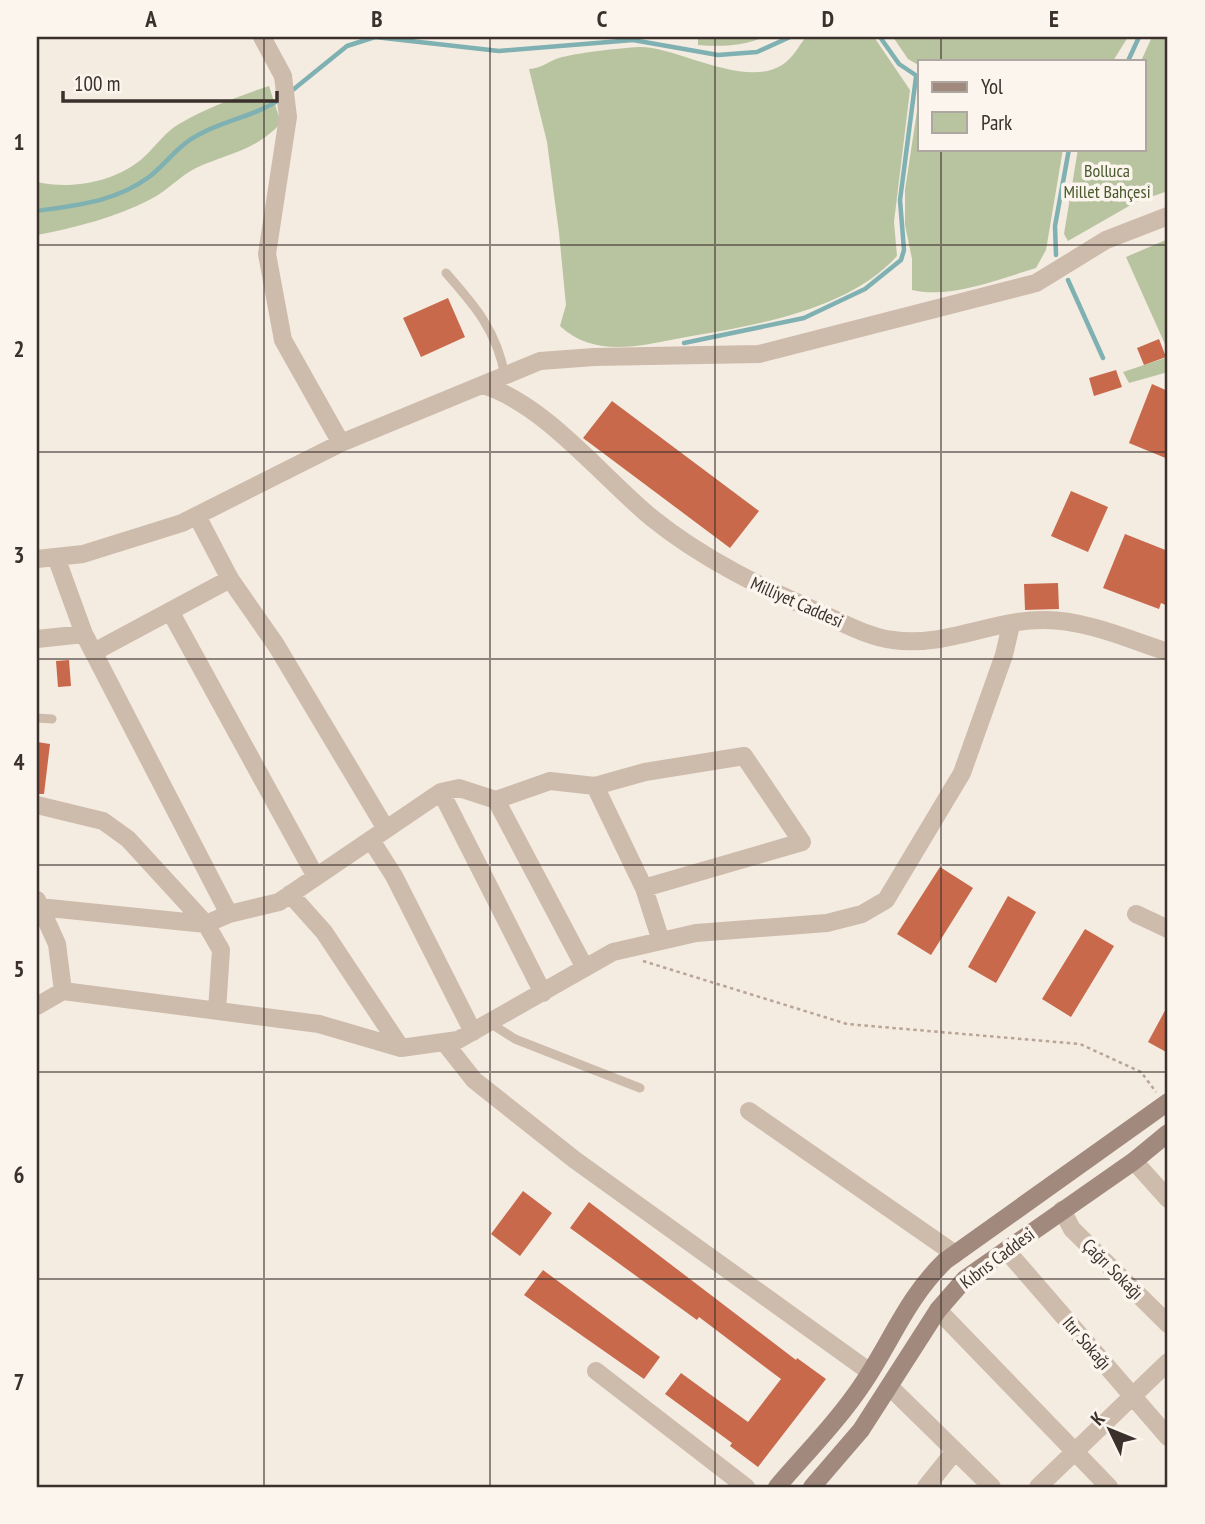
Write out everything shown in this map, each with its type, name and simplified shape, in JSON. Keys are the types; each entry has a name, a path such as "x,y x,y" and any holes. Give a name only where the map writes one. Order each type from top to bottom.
{"main road":[{"path":"777,1487 845,1408 928,1278 955,1254 1166,1104"},
{"name":"Kıbrıs Caddesi","path":"812,1487 861,1430 938,1310 965,1279 1134,1161 1168,1133"}],"street":[{"path":"262,37 283,76 288,117 267,254 283,340 341,443"},
{"path":"37,559 83,554 197,516 341,443 540,361 594,357 759,354 1036,282 1105,240 1168,216"},
{"name":"Milliyet Caddesi","path":"483,385 531,408 653,519 720,565 756,585 891,640 926,641 1045,620 1068,622 1168,652"},
{"path":"197,516 230,579 276,645 379,834 394,876 472,1032"},
{"path":"56,557 84,634 229,914"},
{"path":"94,652 230,579"},
{"path":"170,611 316,877"},
{"path":"37,1006 62,991 319,1024 401,1048 458,1040 613,952 696,933 827,923 862,914 886,900 962,774 1004,655 1011,625"},
{"path":"37,639 84,634"},
{"path":"38,904 206,924 229,914 279,902 441,792 459,788 496,800 550,780 595,786 645,772 744,756 802,842 644,888"},
{"path":"595,786 644,888 661,941"},
{"path":"441,792 543,993"},
{"path":"496,800 585,968"},
{"path":"37,805 103,821 128,839 206,924 221,950 217,1011"},
{"path":"290,894 324,932 401,1048"},
{"path":"38,904 57,944 62,991"},
{"path":"1136,914 1168,929"},
{"path":"444,1042 474,1080 575,1160 870,1372"},
{"path":"749,1111 955,1254"},
{"path":"1134,1161 1168,1199"},
{"name":"Çağrı Sokağı","path":"1062,1210 1072,1229 1168,1324"},
{"name":"Itır Sokağı","path":"1006,1250 1168,1437"},
{"path":"938,1310 1109,1487"},
{"path":"1038,1487 1168,1362"},
{"path":"596,1371 746,1487"},
{"path":"890,1387 992,1487"},
{"path":"926,1487 955,1451"}],"lane":[{"path":"446,273 481,313 500,349 505,376"},
{"path":"37,719 52,719"},
{"path":"490,1023 515,1040 640,1088"}],"path":[{"path":"639,960 847,1024 1080,1044 1141,1072 1166,1104"}],"green space":[{"path":"698,37 764,37 740,44 715,46 698,45"},
{"path":"806,37 874,37 910,90 894,222 897,256 877,275 826,303 737,328 618,347 587,342 560,326 566,305 559,233 547,142 529,69 566,56 639,47 654,48 730,70 766,71 786,62"},
{"path":"893,37 1128,37 1114,60 918,60 918,65 908,59"},
{"name":"Bolluca Millet Bahçesi","path":"1152,37 1168,37 1168,191 1136,202 1068,241 1064,234 1078,150 1146,150 1146,60 1141,60"},
{"path":"269,86 281,123 261,140 196,168 157,196 124,211 37,235 37,182 79,184 121,173 144,157 179,124 223,103"},
{"path":"918,104 918,150 1063,150 1046,250 1036,268 991,282 942,292 912,290 912,259 905,225 905,190"},
{"path":"1168,239 1168,351 1126,257"},
{"path":"1168,357 1168,372 1129,383 1123,372"}],"building":[{"path":"448,298 465,337 421,357 403,318"},
{"path":"1159,339 1166,357 1144,365 1137,348"},
{"path":"1116,370 1122,387 1094,396 1089,378"},
{"path":"1152,384 1168,391 1168,459 1129,443"},
{"path":"612,401 759,511 730,548 583,438"},
{"path":"1071,491 1108,507 1088,552 1051,536"},
{"path":"1125,534 1168,551 1168,606 1161,603 1159,609 1103,588"},
{"path":"1058,583 1059,609 1025,610 1024,584"},
{"path":"69,660 71,686 58,687 56,661"},
{"path":"37,742 50,744 44,794 37,794"},
{"path":"940,867 973,888 931,955 897,934"},
{"path":"1008,896 1036,912 996,983 968,967"},
{"path":"1085,929 1114,946 1071,1017 1042,999"},
{"path":"1168,1005 1168,1053 1148,1042"},
{"path":"523,1191 552,1213 520,1256 491,1234"},
{"path":"589,1202 796,1360 797,1358 826,1379 758,1467 730,1446 732,1443 665,1394 681,1373 748,1422 781,1379 699,1317 697,1320 570,1228"},
{"path":"543,1270 660,1357 644,1379 524,1295"}],"waterway":[{"path":"289,93 347,46 375,37 499,51 633,40 718,55 757,52 790,37"},
{"path":"880,37 899,64 918,77"},
{"path":"1128,60 1139,37"},
{"path":"684,343 804,318 865,289 901,260 904,250 900,200 916,77"},
{"path":"37,211 95,201 123,192 149,177 191,139 282,98"},
{"path":"1056,255 1055,226 1069,150"},
{"path":"1068,280 1103,358"}]}
